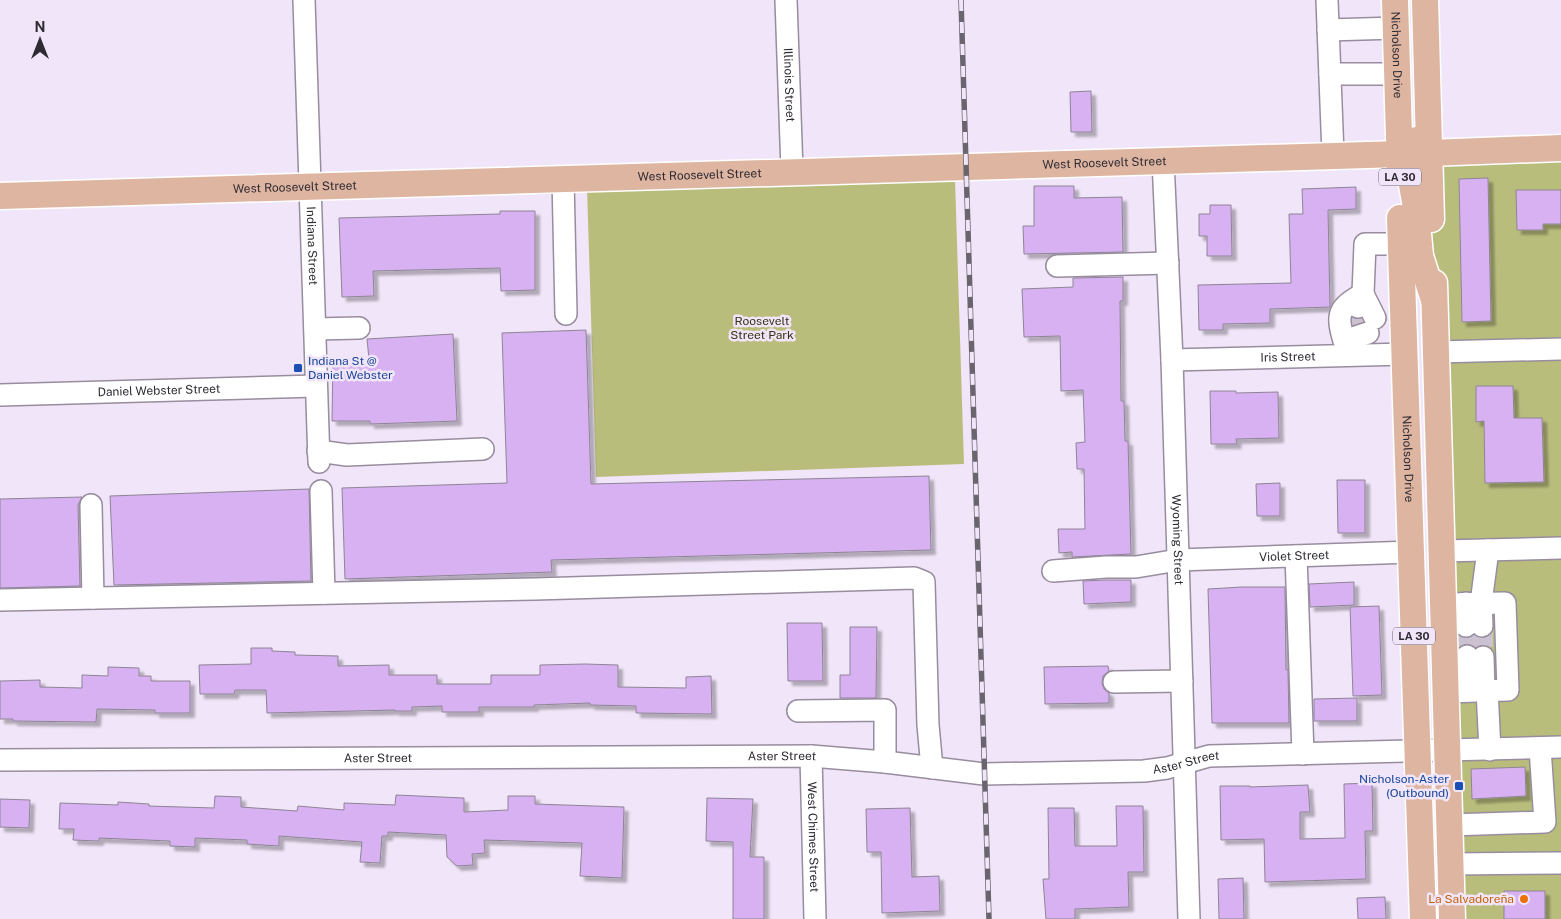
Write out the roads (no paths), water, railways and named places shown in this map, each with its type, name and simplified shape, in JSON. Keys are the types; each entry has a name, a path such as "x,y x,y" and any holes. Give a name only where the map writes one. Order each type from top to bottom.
{"main road":[{"name":"LA 30","path":"1425,0 1442,551 1463,603 1471,691 1448,751 1452,919"},
{"path":"1395,12 1403,45 1409,105 1416,139 1429,153 1561,148"},
{"name":"Nicholson Drive","path":"1395,12 1422,919"},
{"name":"West Roosevelt Street","path":"0,196 1400,154"},
{"path":"1400,154 1409,169 1415,201 1420,256 1434,300"}],"street":[{"name":"Indiana Street","path":"304,0 318,456 482,449"},
{"name":"Illinois Street","path":"786,0 792,171"},
{"path":"1327,0 1332,155"},
{"path":"1328,30 1395,12"},
{"path":"1330,74 1397,74"},
{"name":"Wyoming Street","path":"1163,160 1172,360 1189,919"},
{"path":"563,178 566,314"},
{"path":"1357,325 1365,244 1401,244"},
{"path":"1058,266 1168,263"},
{"name":"Iris Street","path":"1172,360 1357,325 1405,354"},
{"path":"315,329 359,328"},
{"path":"1436,352 1561,349"},
{"name":"Daniel Webster Street","path":"0,395 316,386"},
{"path":"322,490 324,593"},
{"path":"91,505 93,598"},
{"path":"1442,551 1561,548"},
{"path":"1463,603 1488,550"},
{"name":"Violet Street","path":"1053,571 1106,567 1136,568 1178,560 1412,552"},
{"path":"1296,556 1303,754"},
{"path":"0,600 914,578 924,582 928,725 932,768"},
{"path":"1463,603 1474,626"},
{"path":"1463,603 1505,603 1508,690 1471,691"},
{"path":"1475,657 1471,691 1490,750"},
{"path":"1114,682 1182,682"},
{"path":"798,711 885,710 885,762"},
{"path":"1450,825 1545,822 1551,748"},
{"name":"Aster Street","path":"0,760 811,756 885,762 969,774 999,775 1144,771 1185,764 1209,756 1551,748"},
{"name":"West Chimes Street","path":"811,756 815,919"},
{"path":"1451,864 1561,863"}],"tunnel":[{"path":"1351,325 1357,308"},
{"path":"1466,626 1467,656"},
{"path":"1482,626 1483,657"}],"railway":[{"path":"961,0 989,919"}],"place":[{"name":"Indiana St @ Daniel Webster","path":"298,368"},
{"name":"Nicholson-Aster (Outbound)","path":"1459,786"},
{"name":"La Salvadoreña","path":"1524,899"}],"park label":[{"name":"Roosevelt Street Park","path":"762,328"}]}
